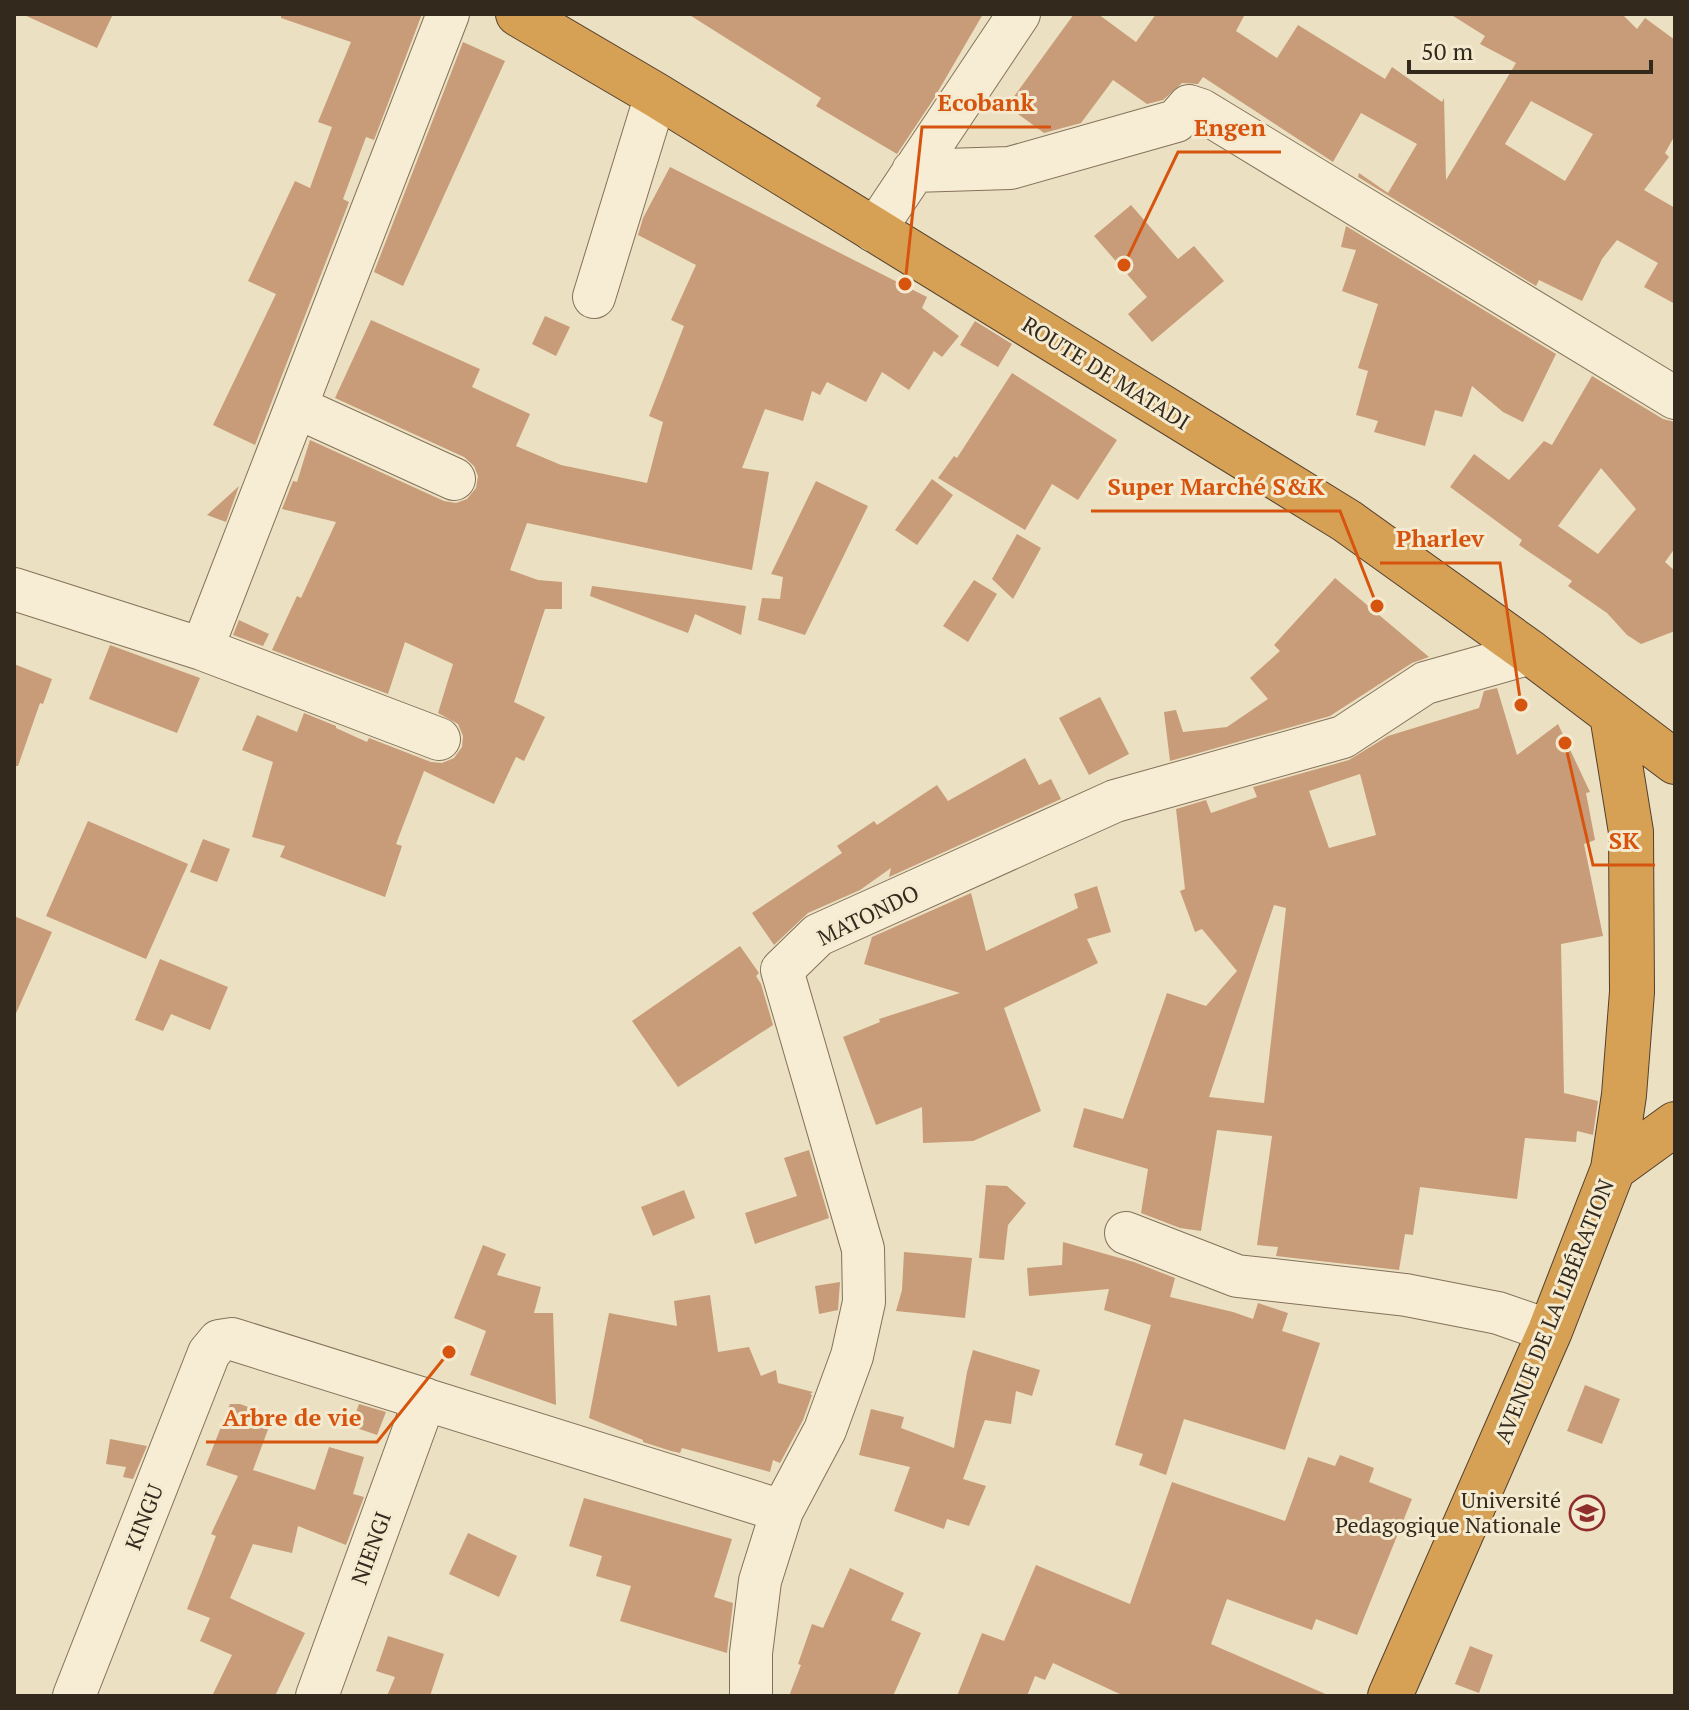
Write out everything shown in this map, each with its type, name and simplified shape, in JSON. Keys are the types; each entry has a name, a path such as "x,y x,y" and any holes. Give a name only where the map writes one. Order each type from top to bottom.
{"highway":[{"name":"ROUTE DE MATADI","path":"518,14 656,95 1347,521 1531,653 1675,762"},
{"name":"AVENUE DE LA LIBÉRATION","path":"1390,1696 1550,1331 1613,1169 1624,1095 1632,977 1631,832 1612,715"},
{"path":"1613,1169 1675,1124"}],"street":[{"path":"202,649 448,14"},
{"path":"874,231 1019,14"},
{"path":"594,297 656,95"},
{"path":"913,171 1010,168 1176,121 1189,106 1201,110 1675,398"},
{"path":"296,407 454,479"},
{"path":"14,589 202,649 439,739"},
{"name":"MATONDO","path":"751,1696 751,1653 760,1581 782,1511 825,1430 852,1356 864,1302 863,1249 782,970 818,935 1115,801 1343,737 1425,683 1531,653"},
{"path":"1126,1233 1237,1276 1406,1295 1498,1313 1550,1331"},
{"name":"KINGU","path":"74,1696 209,1353 219,1341 232,1339 425,1399"},
{"path":"425,1399 782,1511"},
{"name":"NIENGI","path":"317,1696 425,1399"}],"building":[{"path":"22,14 113,14 97,48"},
{"path":"281,14 422,14 374,140 366,137 343,199 349,202 255,445 213,425 276,294 248,281 295,181 310,188 332,127 318,122 351,42 281,18"},
{"path":"688,14 983,14 933,100 897,154 816,106 821,98"},
{"path":"1074,14 1098,14 1136,42 1156,14 1245,14 1236,31 1277,58 1298,25 1385,79 1392,67 1442,102 1444,98 1446,180 1516,63 1480,44 1485,36 1450,14 1622,14 1637,29 1645,18 1675,40 1675,135 1665,153 1669,157 1644,190 1675,208 1675,304 1644,287 1658,263 1617,240 1602,259 1582,301 1539,280 1536,286 1358,177 1359,173 1388,193 1417,144 1361,113 1333,162 1203,77 1198,84 1182,83 1163,100 1147,104 1113,80 1081,123 1044,133 1007,106","holes":["1531,101 1593,134 1565,181 1505,144"]},
{"path":"463,42 505,61 403,286 374,272"},
{"path":"670,167 927,297 922,308 959,336 942,357 934,351 909,390 882,372 866,402 827,382 820,395 812,391 803,421 765,409 742,468 769,472 752,570 527,523 510,570 538,580 562,582 562,609 545,609 514,702 545,717 524,761 516,757 494,804 424,771 396,844 402,846 385,897 280,857 285,846 252,837 273,762 242,750 257,715 297,732 304,713 367,742 369,738 431,762 442,763 454,758 462,747 463,736 458,724 438,713 453,664 405,642 388,694 272,650 297,596 301,598 336,522 282,509 293,481 297,482 310,440 444,501 456,503 467,499 476,488 478,476 474,466 464,457 335,398 371,320 480,369 472,387 530,414 516,446 561,465 647,483 663,422 649,416 684,326 671,320 696,265 638,235 643,218"},
{"path":"1131,205 1178,259 1194,246 1224,281 1152,342 1128,314 1147,297 1094,236"},
{"path":"1346,226 1556,354 1523,422 1503,412 1472,386 1462,417 1435,410 1425,446 1374,432 1378,421 1356,415 1368,371 1358,368 1378,304 1342,291 1356,250 1341,247"},
{"path":"545,316 570,327 556,356 532,344"},
{"path":"975,321 1012,344 998,367 960,345"},
{"path":"1012,373 1117,440 1078,500 1052,484 1025,530 938,478 954,456 957,458"},
{"path":"1592,376 1663,419 1675,422 1675,548 1665,562 1675,571 1675,631 1641,644 1627,635 1607,613 1568,586 1572,581 1519,545 1522,540 1450,487 1474,454 1509,480 1544,441 1552,445","holes":["1601,468 1636,509 1598,554 1558,526"]},
{"path":"932,479 953,495 917,545 895,530"},
{"path":"816,481 868,506 805,635 758,620 762,598 780,599 783,577 771,574"},
{"path":"239,486 226,522 207,515 227,497"},
{"path":"1017,534 1041,548 1013,599 992,579"},
{"path":"1335,578 1429,657 1412,663 1330,716 1170,761 1164,712 1176,710 1183,732 1227,727 1268,699 1250,678 1280,651 1274,645"},
{"path":"974,580 997,594 968,642 943,626"},
{"path":"592,586 746,606 741,635 695,614 688,633 590,596"},
{"path":"239,620 269,634 263,646 233,635"},
{"path":"110,645 200,678 177,733 89,699"},
{"path":"14,664 52,679 43,704 40,703 18,766 14,766"},
{"path":"1497,688 1517,755 1558,724 1590,792 1586,793 1595,840 1584,844 1603,936 1561,944 1564,1093 1598,1101 1593,1135 1577,1131 1576,1142 1525,1138 1517,1199 1420,1187 1413,1235 1405,1234 1399,1270 1276,1256 1278,1247 1257,1245 1272,1136 1217,1130 1201,1231 1180,1228 1141,1213 1148,1169 1073,1147 1084,1108 1123,1119 1167,993 1206,1006 1237,971 1202,929 1195,932 1180,891 1185,889 1176,809 1206,800 1211,813 1257,797 1253,787 1349,760 1388,736 1479,708 1484,691","holes":["1360,774 1376,835 1329,848 1309,791","1274,905 1286,908 1264,1103 1209,1097"]},
{"path":"1100,697 1129,754 1089,775 1059,718"},
{"path":"1025,758 1039,785 1051,779 1061,799 889,877 891,868 860,890 808,913 774,945 752,913 842,853 837,846 874,821 877,825 937,785 948,801"},
{"path":"88,821 188,864 146,959 46,916"},
{"path":"203,839 230,849 217,882 190,872"},
{"path":"1097,886 1111,932 1087,939 1098,963 1004,1008 1041,1111 973,1141 923,1143 922,1107 876,1125 843,1037 880,1022 879,1019 960,993 864,964 872,937 971,893 986,951 1078,908 1074,894"},
{"path":"14,916 52,932 14,1018"},
{"path":"740,946 759,973 756,976 773,1025 678,1087 632,1021"},
{"path":"160,959 228,987 210,1030 171,1014 163,1031 135,1020"},
{"path":"809,1150 829,1218 755,1244 745,1213 797,1196 784,1158"},
{"path":"986,1185 1007,1186 1026,1203 1008,1225 1004,1260 979,1258"},
{"path":"684,1190 695,1218 653,1236 641,1207"},
{"path":"1063,1242 1134,1262 1175,1278 1170,1297 1253,1319 1258,1303 1288,1313 1282,1331 1320,1343 1285,1450 1184,1419 1166,1475 1139,1465 1143,1454 1115,1445 1151,1325 1104,1310 1109,1289 1029,1296 1027,1268 1062,1265"},
{"path":"483,1245 506,1254 497,1275 541,1287 534,1313 553,1313 556,1405 470,1375 486,1331 454,1318"},
{"path":"904,1252 972,1258 965,1318 896,1311 902,1290"},
{"path":"840,1282 838,1310 819,1314 815,1286"},
{"path":"710,1295 718,1352 749,1347 761,1376 776,1370 778,1383 813,1392 803,1420 780,1463 773,1460 770,1472 682,1448 680,1453 671,1451 589,1418 609,1313 677,1326 674,1301"},
{"path":"973,1350 1040,1370 1032,1396 1016,1391 1011,1424 985,1420 963,1479 986,1486 969,1526 947,1519 944,1529 894,1511 910,1467 859,1455 871,1409 904,1417 901,1428 954,1448"},
{"path":"1585,1385 1620,1399 1602,1444 1567,1431"},
{"path":"230,1404 240,1404 273,1416 253,1470 315,1490 329,1447 364,1457 353,1494 364,1497 346,1545 298,1526 292,1553 253,1544 230,1598 305,1633 275,1696 212,1696 232,1655 200,1641 210,1618 187,1609 216,1536 211,1534 238,1476 206,1465"},
{"path":"359,1404 386,1412 377,1435 351,1426"},
{"path":"110,1439 147,1446 133,1479 123,1477 126,1467 106,1464"},
{"path":"1340,1455 1374,1468 1369,1482 1412,1499 1357,1635 1316,1619 1312,1630 1227,1599 1211,1644 1330,1696 1124,1696 1053,1663 1045,1680 1035,1676 1027,1696 957,1696 982,1633 1004,1641 1036,1565 1130,1604 1172,1482 1285,1521 1308,1457 1335,1466"},
{"path":"584,1498 732,1539 714,1597 733,1603 727,1653 620,1621 631,1586 596,1576 602,1556 569,1546"},
{"path":"468,1533 517,1556 499,1597 449,1574"},
{"path":"850,1568 904,1593 891,1620 921,1633 893,1696 789,1696 812,1624 823,1628"},
{"path":"388,1636 444,1654 430,1696 387,1696 395,1677 376,1671"},
{"path":"1470,1646 1493,1655 1479,1693 1455,1684"}],"place":[{"name":"Engen","path":"1124,265"},
{"name":"Ecobank","path":"905,284"},
{"name":"Super Marché S&K","path":"1377,606"},
{"name":"Pharlev","path":"1521,705"},
{"name":"SK","path":"1565,743"},
{"name":"Arbre de vie","path":"449,1352"},
{"name":"Université Pedagogique Nationale","path":"1587,1513"}]}
